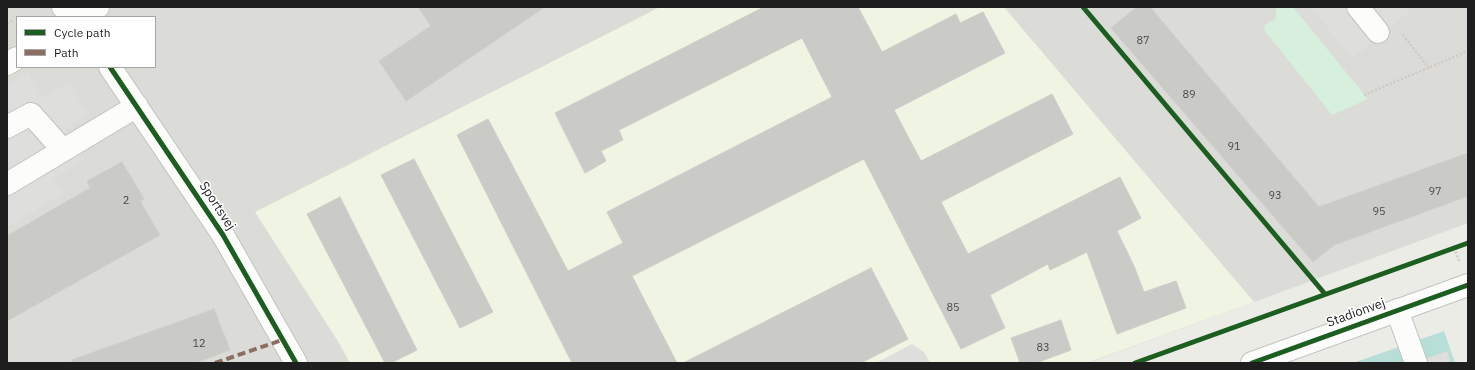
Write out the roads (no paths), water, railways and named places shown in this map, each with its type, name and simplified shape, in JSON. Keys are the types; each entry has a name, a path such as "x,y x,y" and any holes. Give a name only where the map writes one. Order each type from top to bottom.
{"street":[{"path":"64,7 74,16"},
{"path":"84,16 98,7"},
{"path":"1358,7 1378,32"},
{"path":"7,64 16,59"},
{"name":"Sportsvej","path":"111,68 223,235 296,363"},
{"path":"7,184 137,106"},
{"path":"7,127 31,114 63,150"},
{"name":"Stadionvej","path":"1252,363 1468,285"},
{"name":"Stadionvej","path":"1398,310 1416,363"}]}
